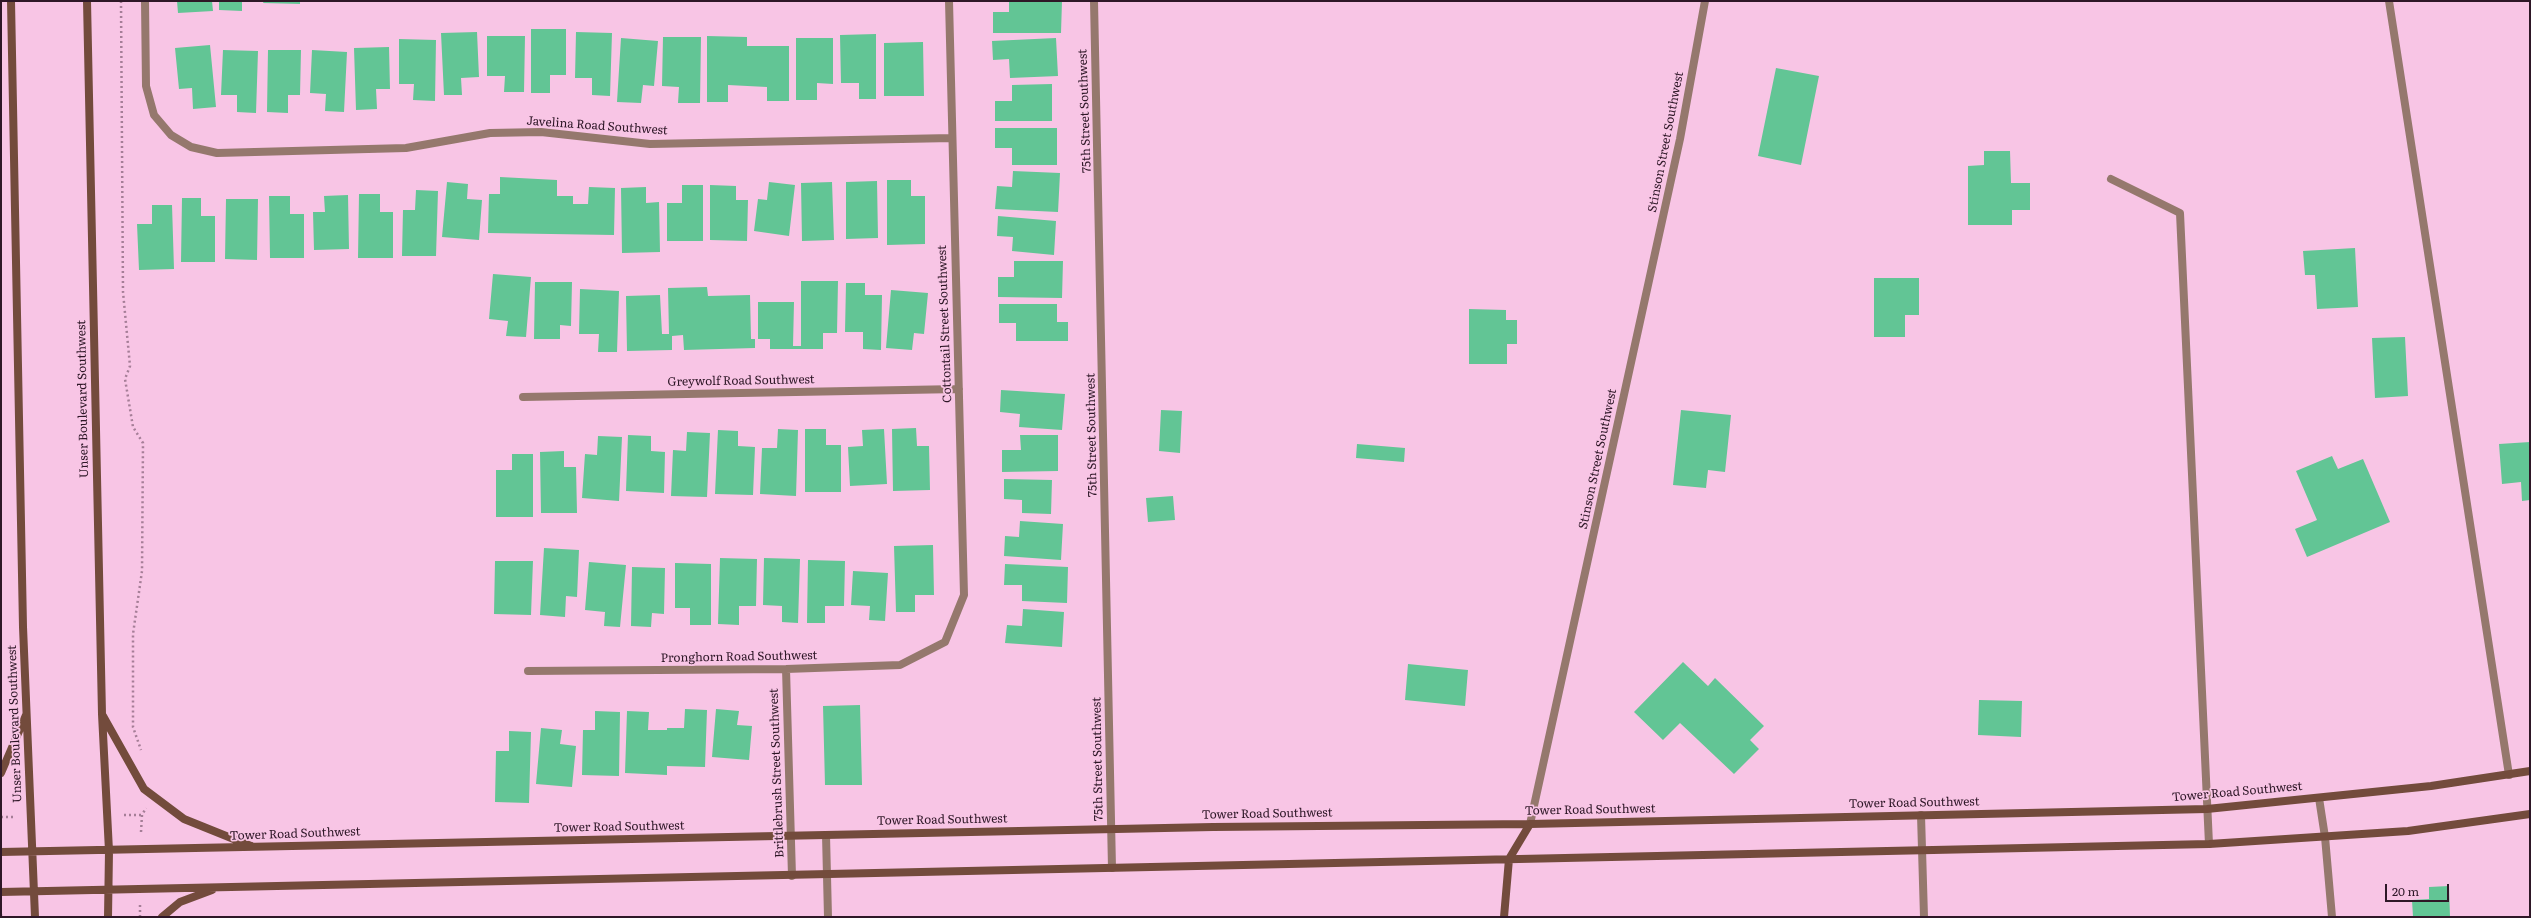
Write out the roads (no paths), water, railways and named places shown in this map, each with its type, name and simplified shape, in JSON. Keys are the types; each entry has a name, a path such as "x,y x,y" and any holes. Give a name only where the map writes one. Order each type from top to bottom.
{"street":[{"name":"Unser Boulevard Southwest","path":"11,1 27,713 36,891 35,917"},
{"name":"Unser Boulevard Southwest","path":"87,1 102,714 109,851 108,917"},
{"name":"Javelina Road Southwest","path":"145,1 146,86 154,115 171,135 191,147 217,153 406,148 490,133 541,132 650,144 952,138"},
{"name":"Cottontail Street Southwest","path":"946,642 964,595 949,1"},
{"name":"75th Street Southwest","path":"1094,1 1112,868"},
{"name":"Stinson Street Southwest","path":"1504,917 1509,859 1530,824 1680,139 1705,1"},
{"path":"2389,1 2509,775"},
{"path":"2111,179 2180,213 2209,844"},
{"name":"Greywolf Road Southwest","path":"523,396 959,389"},
{"name":"Pronghorn Road Southwest","path":"528,671 786,669 900,665 946,642"},
{"name":"Brittlebrush Street Southwest","path":"786,669 792,876"},
{"path":"1,773 27,713"},
{"path":"102,714 144,788 184,819 256,848"},
{"name":"Tower Road Southwest","path":"1,852 256,848 1112,829 1530,824 2207,809 2432,786 2509,775 2530,770"},
{"path":"2319,798 2325,837 2332,917"},
{"path":"1,892 2209,844 2408,831 2530,814"},
{"path":"1921,815 1924,917"},
{"path":"826,835 828,917"},
{"path":"162,917 180,902 217,888"}]}
